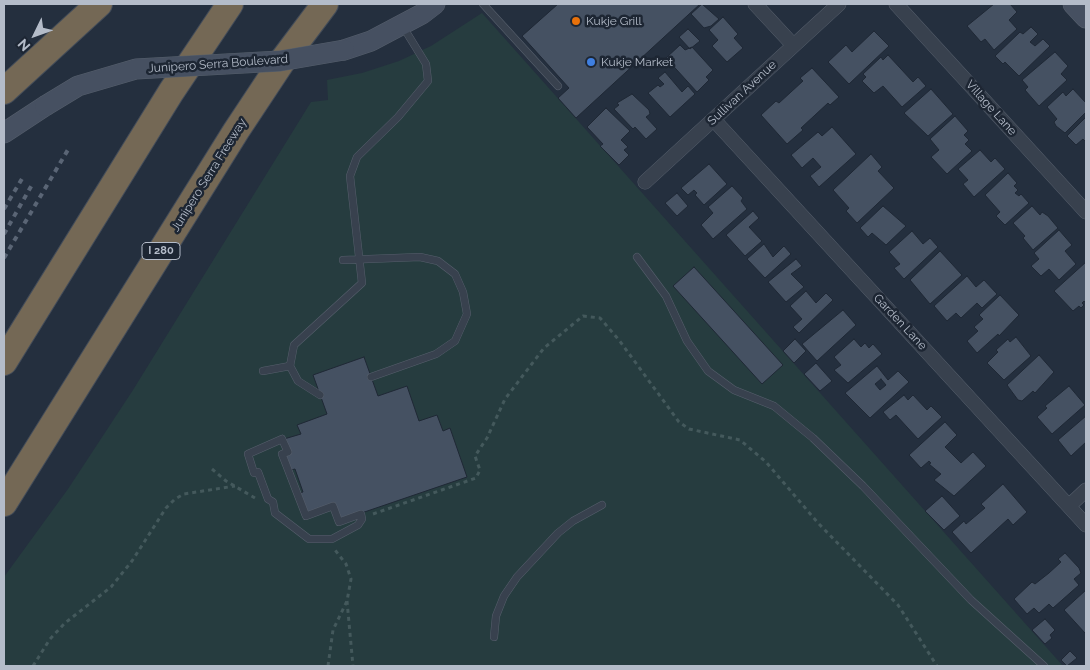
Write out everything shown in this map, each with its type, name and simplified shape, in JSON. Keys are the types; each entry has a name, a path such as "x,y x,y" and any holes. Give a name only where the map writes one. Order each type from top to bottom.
{"highway":[{"path":"4,91 98,4"},
{"path":"4,362 171,92 230,4"},
{"name":"Junipero Serra Freeway","path":"4,503 236,131 283,60 325,4"}],"main road":[{"name":"Junipero Serra Boulevard","path":"4,133 78,86 136,69 280,61 344,50 371,41 402,25 435,4"},
{"path":"1073,4 1086,18"}],"street":[{"path":"755,4 794,46"},
{"name":"Sullivan Avenue","path":"646,182 839,4"},
{"name":"Village Lane","path":"896,4 1086,212"},
{"name":"Garden Lane","path":"714,120 1086,525"},
{"path":"1068,506 1086,490"}],"lane":[{"path":"483,4 558,86"},
{"path":"320,395 298,382 290,366 294,345 362,282 350,176 357,156 398,117 428,81 426,64 402,25"},
{"path":"343,260 420,256 438,261 455,274 463,292 467,314 455,341 436,354 371,377"},
{"path":"637,257 666,296 687,341 708,371 734,390 774,406 814,438 863,486 971,600 1044,666"},
{"path":"263,371 290,366"},
{"path":"282,439 288,452 282,454 306,516 334,506 339,522 360,514 362,517 358,525 332,540 308,540 275,513 273,502 268,499 258,472 254,472 248,454 282,439"},
{"path":"494,637 496,616 504,596 516,577 558,533 573,521 602,505"}],"path":[{"path":"362,517 476,478 480,470 475,456 487,438 505,399 544,348 573,322 583,316 591,315 600,318 619,340 679,422 689,429 740,440 766,462 818,523 898,605 937,666"},
{"path":"212,469 234,486 274,507"},
{"path":"33,666 50,639 65,623 111,587 132,561 166,508 175,498 184,494 234,486"},
{"path":"324,540 346,564 351,579 347,601 333,630 328,666"},
{"path":"347,601 353,666"}],"green space":[{"path":"482,13 1063,666 4,666 4,577 68,489 133,390 311,102 328,100 327,80 362,73 399,61 431,46"}],"building":[{"name":"Kukje Market","path":"558,4 700,4 576,118 558,98 569,88 522,36"},
{"path":"702,4 719,19 711,26 704,28 691,14"},
{"path":"994,4 1010,4 1017,12 1009,20 1017,29 994,50 985,39 981,42 967,26"},
{"path":"723,17 738,34 734,38 743,48 727,62 712,46 718,40 709,30"},
{"path":"1031,27 1038,34 1030,42 1035,46 1043,39 1050,46 1019,76 1005,62 1003,64 995,56 1020,32 1023,34"},
{"path":"688,29 700,41 690,49 679,37"},
{"path":"874,31 889,46 849,84 828,62 846,45 852,52"},
{"path":"680,45 685,50 692,47 713,70 706,77 709,80 697,92 666,58"},
{"path":"1055,52 1068,66 1061,74 1067,80 1039,106 1025,90 1028,87 1022,80"},
{"path":"888,55 913,82 918,77 926,86 902,107 883,86 874,93 862,81 866,77 863,74 881,57 883,60"},
{"path":"812,68 839,97 830,105 828,103 787,144 761,115 776,101 779,103 803,81 800,78"},
{"path":"665,72 682,92 688,86 695,94 670,117 648,93 658,85 660,87 664,84 658,78"},
{"path":"931,89 953,114 928,136 904,113"},
{"path":"1073,89 1086,103 1086,112 1065,133 1056,126 1054,122 1057,119 1047,107 1063,92 1066,96"},
{"path":"632,94 649,110 650,114 646,117 657,129 646,139 635,127 633,129 614,109 619,105 617,103"},
{"path":"606,108 630,131 621,140 628,147 624,150 629,155 619,165 600,146 603,144 587,127"},
{"path":"955,116 968,131 964,135 969,140 965,144 972,151 947,174 931,157 939,150 930,139"},
{"path":"1086,117 1086,142 1083,139 1076,145 1067,136"},
{"path":"832,127 856,154 819,187 810,176 821,167 813,158 802,168 791,155 818,132 822,136"},
{"path":"980,150 991,162 995,158 1005,169 974,197 963,184 968,180 958,169"},
{"path":"871,154 882,167 878,171 894,188 857,223 846,211 849,208 833,190"},
{"path":"709,164 727,184 704,205 695,195 697,193 694,190 688,195 681,188"},
{"path":"1008,173 1017,183 1014,186 1018,190 1015,193 1019,196 1021,194 1029,203 1005,225 996,216 1000,212 985,195"},
{"path":"732,186 743,198 741,201 747,209 713,239 701,225 713,213 708,207"},
{"path":"677,193 688,206 677,216 665,203"},
{"path":"883,206 906,226 886,245 872,233 868,237 860,228"},
{"path":"1032,206 1040,215 1042,212 1048,216 1058,228 1033,250 1023,238 1025,236 1013,223"},
{"path":"753,211 759,218 749,227 762,241 745,256 726,235"},
{"path":"1059,230 1072,245 1065,251 1076,264 1059,280 1049,269 1041,276 1031,266 1039,259 1034,253"},
{"path":"912,231 923,244 930,238 938,247 904,279 894,268 900,264 889,252"},
{"path":"764,244 773,257 784,246 791,254 765,278 747,259"},
{"path":"940,251 962,275 930,304 910,280"},
{"path":"796,259 802,266 791,274 804,287 786,302 768,282"},
{"path":"1086,262 1086,303 1084,301 1082,303 1084,305 1081,308 1079,306 1073,311 1054,291"},
{"path":"694,267 783,365 762,384 673,286"},
{"path":"967,276 976,287 984,280 997,294 982,308 977,303 961,318 956,313 947,321 934,306"},
{"path":"806,291 816,303 826,293 833,300 799,333 793,327 802,319 790,306"},
{"path":"1000,295 1019,315 999,336 998,334 977,353 967,341 978,331 974,327 983,319 979,315"},
{"path":"843,310 856,325 817,361 802,344"},
{"path":"1016,337 1031,356 1004,380 987,363 998,352 996,350 1008,339 1010,342"},
{"path":"795,339 806,351 794,363 783,351"},
{"path":"854,339 861,347 865,343 869,348 873,344 882,354 848,383 834,370 841,365 834,357"},
{"path":"1039,355 1054,372 1035,393 1033,391 1022,401 1018,400 1007,385"},
{"path":"364,357 378,396 407,386 419,421 437,415 443,431 450,428 467,477 341,520 335,503 306,514 299,493 303,492 295,469 291,470 285,454 284,439 301,434 297,425 327,414 313,375"},
{"path":"816,363 832,381 820,391 804,374"},
{"path":"877,366 888,380 898,371 909,382 870,418 845,393","holes":["881,379 886,385 880,390 875,384"]},
{"path":"1069,386 1085,405 1052,434 1037,417 1047,408 1045,406"},
{"path":"904,395 908,400 913,395 927,410 931,406 942,417 918,439 896,415 890,420 883,412"},
{"path":"1086,416 1086,442 1071,456 1058,440"},
{"path":"945,422 957,435 945,447 961,463 973,452 986,466 954,496 934,480 941,474 929,464 931,463 929,461 921,468 909,455"},
{"path":"1003,484 1027,512 1013,525 1008,519 971,553 952,532 964,521 966,524 985,508 981,504"},
{"path":"942,496 960,516 944,530 925,511"},
{"path":"1065,553 1079,568 1081,573 1074,579 1079,585 1053,608 1049,604 1039,613 1034,608 1027,614 1014,599 1032,582 1035,584 1049,573 1061,562 1058,559"},
{"path":"1086,590 1086,632 1085,633 1064,610"},
{"path":"1045,619 1055,630 1050,635 1052,638 1045,644 1032,630"},
{"path":"1070,651 1077,658 1067,666 1061,660"}],"railway":[{"path":"4,258 69,148"},
{"path":"4,209 23,177"},
{"path":"4,234 33,183"}],"place":[{"name":"Kukje Grill","path":"576,21"},
{"name":"Kukje Market","path":"591,62"}]}
